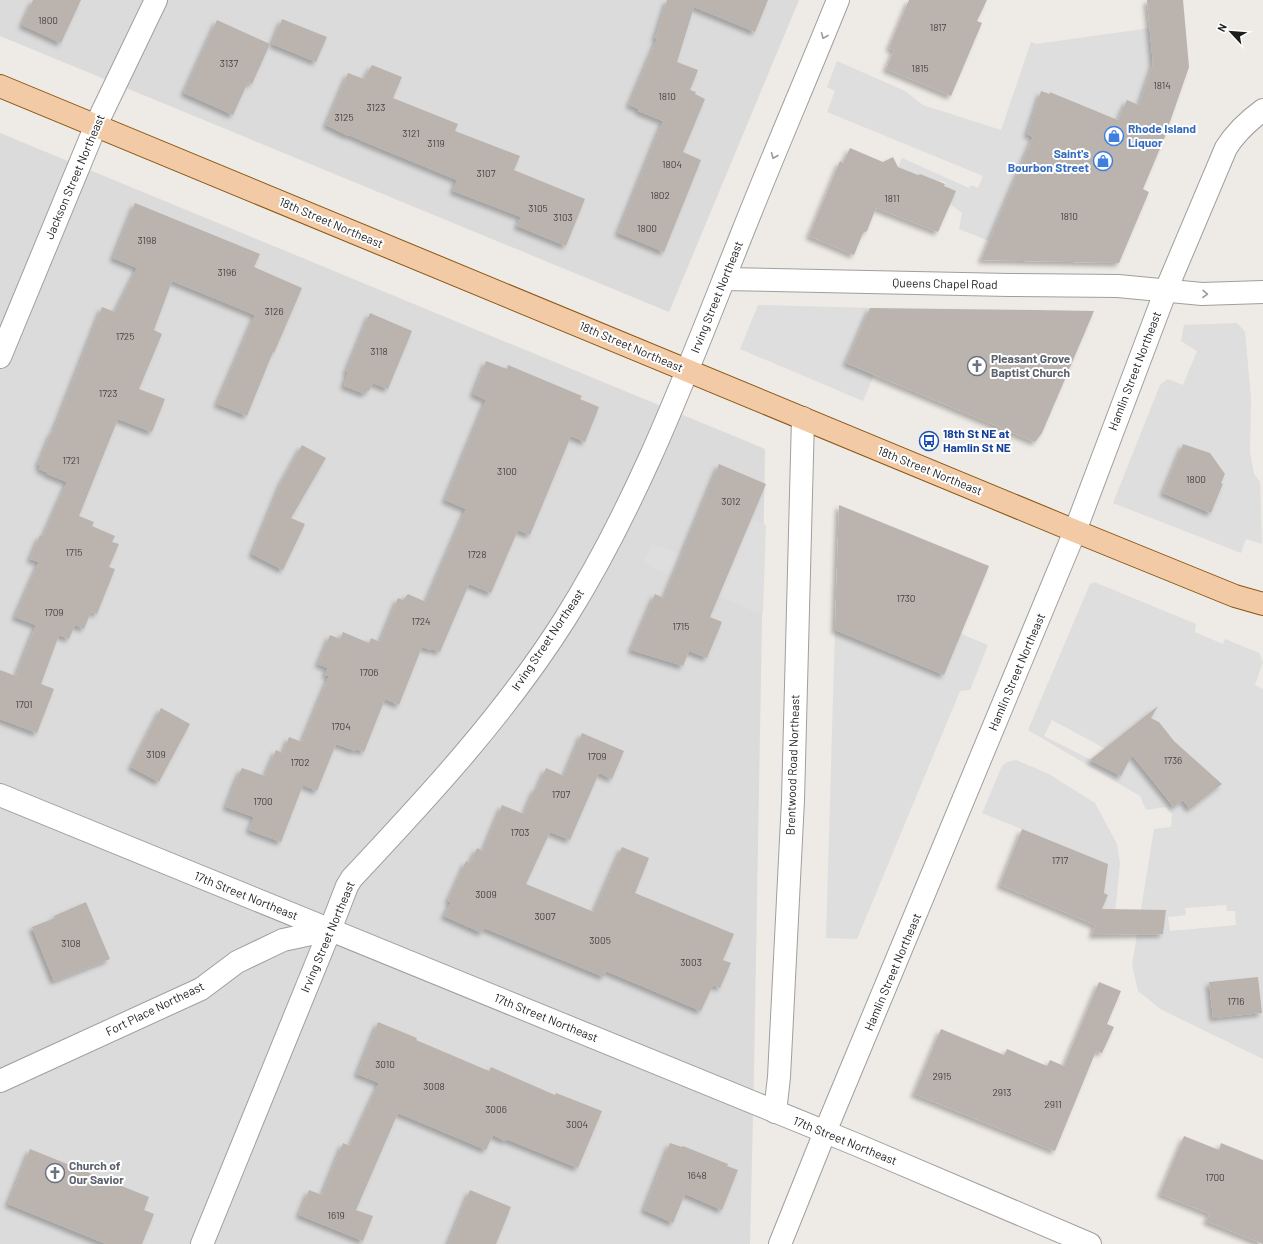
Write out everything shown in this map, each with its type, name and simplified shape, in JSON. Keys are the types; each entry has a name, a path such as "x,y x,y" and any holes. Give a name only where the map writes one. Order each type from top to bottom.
{"main road":[{"name":"18th Street Northeast","path":"0,86 1075,531 1235,596 1263,604"}],"street":[{"name":"Jackson Street Northeast","path":"0,357 96,125 156,0"},
{"name":"Irving Street Northeast","path":"202,1244 347,886 352,878 459,762 518,688 562,624 596,566 626,507 667,419 838,0"},
{"name":"Hamlin Street Northeast","path":"780,1244 825,1132 1075,531 1166,290 1226,148 1236,133 1263,110"},
{"name":"Queens Chapel Road","path":"724,279 1118,286 1166,290"},
{"path":"1166,290 1202,294 1263,292"},
{"name":"Brentwood Road Northeast","path":"775,1112 779,1077 793,800 803,418"},
{"name":"17th Street Northeast","path":"0,795 825,1132 1090,1244"},
{"name":"Fort Place Northeast","path":"0,1081 201,988 237,962 283,940 330,930"}],"shaded area":[{"path":"0,0 799,0 669,312 0,36"},
{"path":"1150,28 1153,64 1139,105 1118,120 1051,92 1050,94 1041,91 1027,134 1033,137 989,241 959,229 962,213 950,204 944,186 946,183 920,174 918,175 898,167 902,158 969,188 971,185 978,188 983,176 827,112 835,91 827,87 837,61 905,91 923,105 1001,130 1031,42 1036,44"},
{"path":"0,133 765,449 750,1244 0,1244"},
{"path":"758,305 870,308 846,363 874,375 863,401 740,349"},
{"path":"1237,323 1245,332 1251,398 1250,452 1254,474 1260,482 1262,544 1246,539 1241,553 1113,503 1160,385 1168,379 1183,385 1197,351 1181,341 1184,325","holes":["1183,444 1225,474 1221,483 1223,485 1211,513 1163,493"]},
{"path":"751,519 766,525 763,612 756,612 651,567 644,560 653,544 682,554"},
{"path":"1094,582 1196,624 1195,632 1223,644 1225,639 1259,653 1263,662 1255,685 1263,689 1263,1059 1162,1010 1138,991 1132,965 1154,829 1171,827 1172,814 1166,807 1146,810 1140,796 1028,730 1090,584","holes":["1150,717 1159,722 1174,741 1222,784 1190,809 1183,800 1173,807 1157,786 1165,779","1052,720 1128,761 1121,775 1044,736","1226,905 1227,911 1235,911 1236,925 1170,931 1168,917 1186,915 1185,908","1144,910 1166,910 1163,934 1140,934","1258,977 1213,1018 1209,982"]},
{"path":"835,630 961,634 988,645 970,690 960,691 857,939 826,938"},
{"path":"1016,760 1049,774 1095,803 1117,844 1120,863 1113,934 1095,925 1108,895 1104,893 1108,864 982,813 1002,766 1007,762"}],"building":[{"path":"33,0 81,0 61,43 22,25"},
{"path":"667,0 768,0 755,32 694,7 677,62 698,70 690,90 696,92 695,94 705,99 683,152 701,160 664,252 618,233 663,121 638,111 639,109 629,105 657,39 655,38"},
{"path":"909,0 987,0 977,21 982,23 951,96 886,69 894,50 889,48"},
{"path":"1147,0 1183,0 1189,67 1164,139 1143,189 1149,192 1119,263 981,260 1033,137 1027,134 1041,91 1050,94 1050,92 1118,120 1127,100 1139,105 1153,64"},
{"path":"282,19 327,37 316,62 272,44"},
{"path":"217,20 270,44 252,84 248,82 233,115 184,93"},
{"path":"372,65 402,77 393,98 458,124 455,131 520,156 514,170 585,199 566,246 517,226 521,217 453,191 457,180 349,135 348,136 326,125 348,73 364,79"},
{"path":"850,148 883,162 893,157 898,167 945,184 944,186 956,191 938,232 876,208 867,231 863,233 854,255 809,236 840,161 843,163"},
{"path":"135,203 260,254 254,267 302,288 274,353 273,352 247,416 217,404 255,315 172,281 154,330 162,334 139,389 165,399 152,432 118,419 79,516 94,522 92,526 115,536 112,542 119,544 109,567 115,569 97,614 91,612 84,629 75,625 69,639 59,635 41,684 54,689 37,733 0,719 0,670 16,676 36,625 15,617 39,562 30,559 40,535 43,537 67,482 47,474 48,473 39,469 41,466 38,465 52,431 53,432 102,307 115,312 137,268 113,258"},
{"path":"870,308 1094,311 1042,433 1035,442 846,363"},
{"path":"370,313 412,331 388,389 373,383 369,391 368,390 365,394 344,386 348,372 346,372"},
{"path":"486,361 507,369 508,365 582,396 580,399 599,407 585,442 571,436 530,535 518,530 491,593 469,584 440,652 422,647 399,705 385,699 364,752 357,749 355,751 336,744 317,791 303,785 281,842 249,830 254,817 226,807 237,778 242,768 265,776 276,750 283,753 289,737 302,742 329,676 325,675 328,668 318,664 330,635 340,639 343,632 369,643 371,638 380,642 398,598 403,600 408,594 426,602 466,509 445,500 486,400 473,394"},
{"path":"1183,444 1210,453 1225,474 1221,483 1223,484 1211,513 1163,493"},
{"path":"302,445 326,458 291,518 305,524 283,570 252,554 281,483"},
{"path":"719,464 766,484 710,617 722,622 707,658 689,651 683,666 631,650 655,594 664,598"},
{"path":"839,505 989,566 944,675 835,630"},
{"path":"1158,706 1151,718 1159,722 1174,741 1222,784 1190,809 1183,800 1174,807 1132,755 1121,776 1090,760"},
{"path":"161,708 190,724 159,782 131,767"},
{"path":"582,733 624,751 612,779 599,773 570,840 550,832 526,884 594,912 622,847 649,858 635,893 734,934 723,960 731,963 720,988 713,985 701,1011 606,971 604,977 484,928 482,933 444,916 451,902 448,901 466,861 470,863 477,848 483,851 502,805 524,814 535,788 537,789 546,768 564,776"},
{"path":"1022,829 1108,864 1104,893 1108,895 1102,909 1166,910 1163,934 1092,935 1095,925 1000,885"},
{"path":"86,902 110,959 54,981 32,927 55,918 54,916"},
{"path":"1258,977 1262,1013 1213,1018 1209,982"},
{"path":"1099,982 1121,991 1107,1024 1114,1027 1102,1053 1096,1051 1055,1151 914,1094 941,1029 1004,1055 1007,1049 1047,1066 1050,1060 1064,1066"},
{"path":"378,1022 489,1071 491,1067 555,1095 556,1093 602,1111 578,1168 506,1139 505,1141 493,1135 486,1150 398,1113 356,1210 373,1216 363,1241 299,1215 309,1190 322,1195 343,1143 350,1146 379,1083 357,1074"},
{"path":"1184,1136 1219,1150 1221,1143 1263,1160 1263,1244 1206,1221 1210,1214 1160,1194"},
{"path":"670,1143 683,1146 728,1164 727,1166 738,1170 722,1210 685,1194 673,1223 644,1210"},
{"name":"Church of Our Savior","path":"30,1149 149,1197 144,1210 154,1214 142,1244 106,1244 8,1204"},
{"path":"470,1190 511,1207 496,1244 448,1244"}],"place":[{"name":"Rhode Island Liquor","path":"1114,136"},
{"name":"Saint's Bourbon Street","path":"1103,161"},
{"name":"Pleasant Grove Baptist Church","path":"977,366"},
{"name":"18th St NE at Hamlin St NE","path":"929,441"},
{"name":"Church of Our Savior","path":"55,1173"}]}
